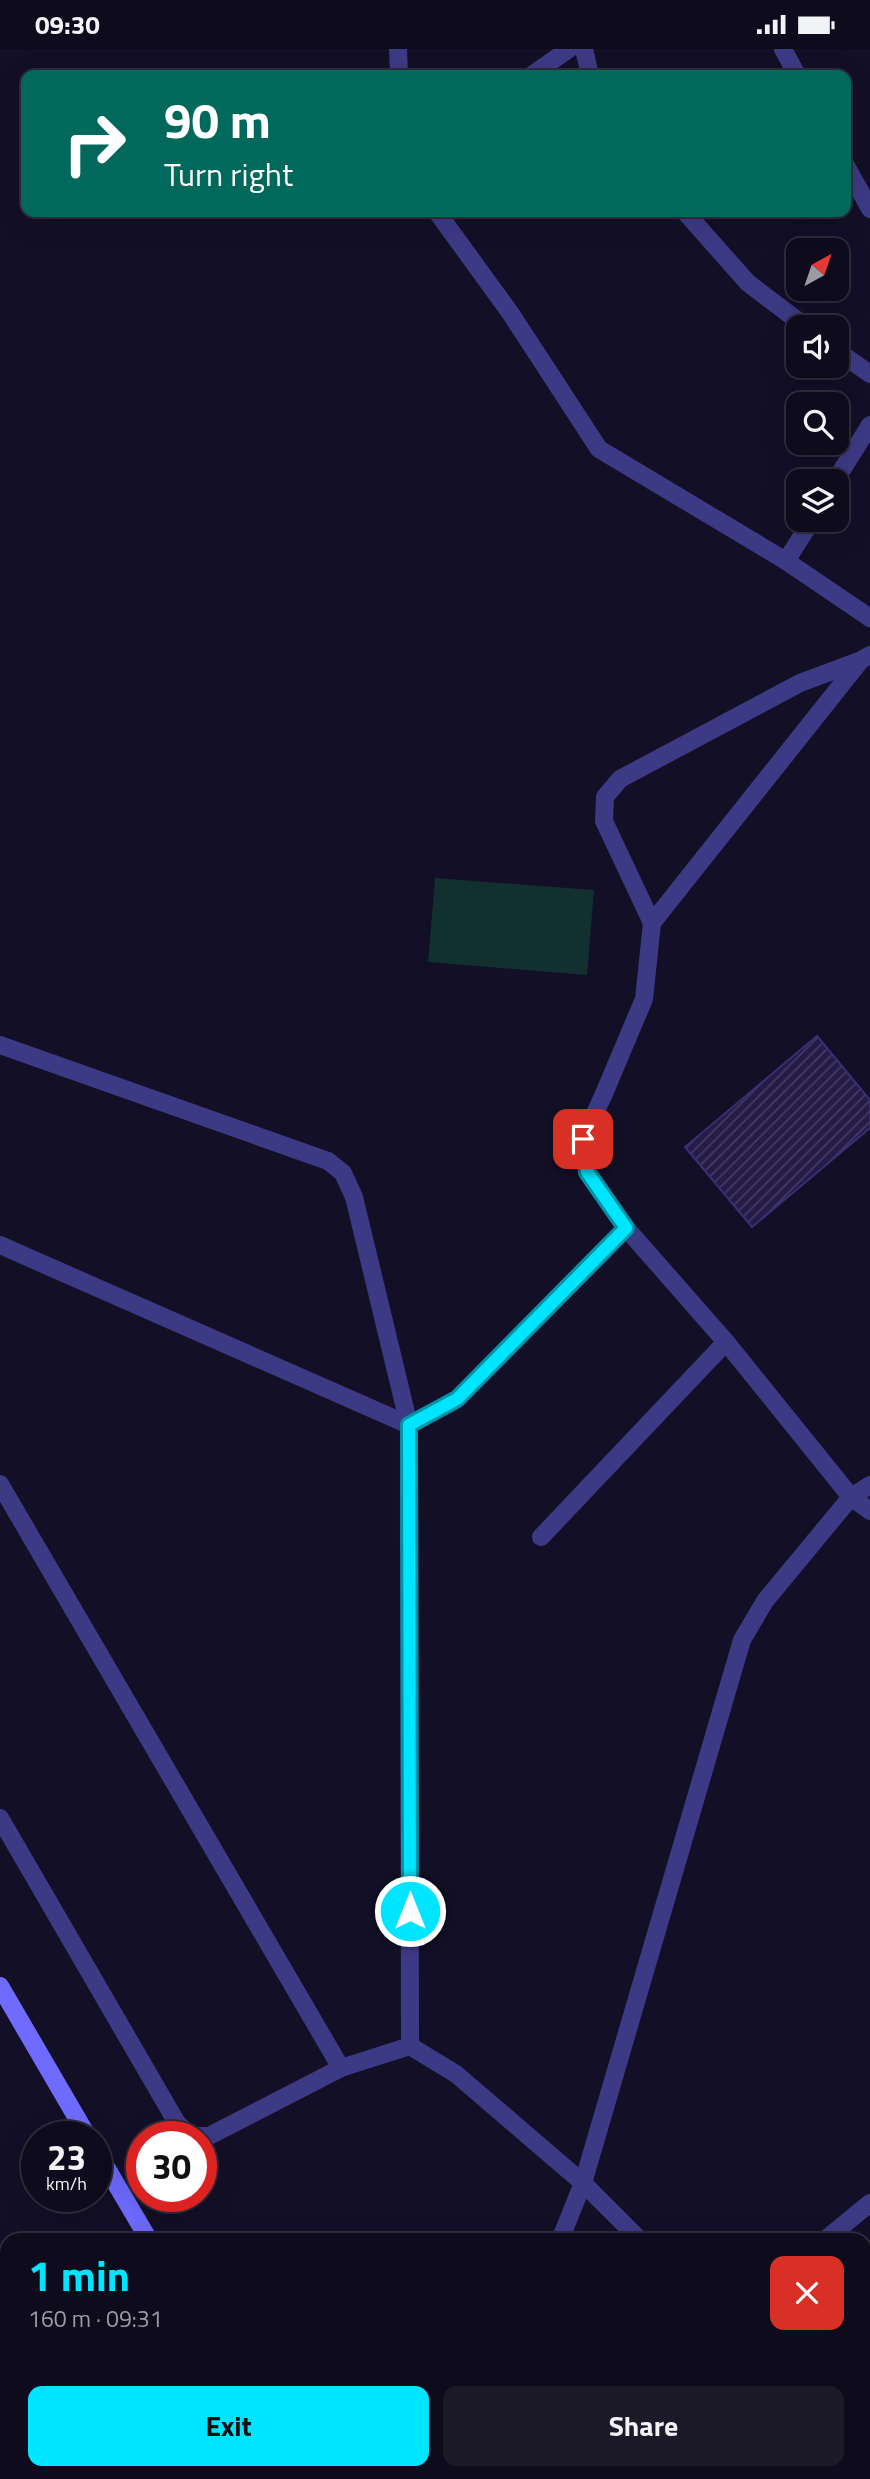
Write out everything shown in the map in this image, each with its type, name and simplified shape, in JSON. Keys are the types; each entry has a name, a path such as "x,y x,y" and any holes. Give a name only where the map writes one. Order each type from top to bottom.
{"street":[{"path":"398,49 399,70"},
{"path":"539,70 569,49"},
{"path":"584,49 589,70"},
{"path":"783,49 794,70"},
{"path":"851,175 870,209"},
{"path":"441,217 511,314 599,449 786,561 870,618"},
{"path":"689,217 748,283 790,315"},
{"path":"849,359 870,374"},
{"path":"842,469 870,425"},
{"path":"786,561 804,532"},
{"path":"652,923 865,658"},
{"path":"865,658 800,683 620,779 606,797 604,821 652,923 643,999 583,1139 587,1172 626,1228 726,1342 851,1497 870,1511"},
{"path":"0,1045 328,1161 343,1173 354,1197 409,1425 410,2046"},
{"path":"409,1425 457,1399 626,1228"},
{"path":"0,1245 409,1425"},
{"path":"541,1537 726,1342"},
{"path":"0,1484 341,2068"},
{"path":"563,2233 583,2183 742,1640 765,1601 851,1497 870,1485"},
{"path":"0,1818 177,2123 191,2136 209,2136 341,2068 410,2046 456,2074 583,2183 633,2233"},
{"path":"0,1986 79,2121"},
{"path":"112,2177 145,2233"},
{"path":"834,2233 870,2203"}],"green space":[{"path":"435,878 594,890 587,975 428,962"}],"building":[{"path":"817,1036 870,1100 870,1128 752,1227 685,1147"}],"route":[{"path":"410,1911 409,1425 457,1399 626,1228 587,1172 583,1139"}]}
